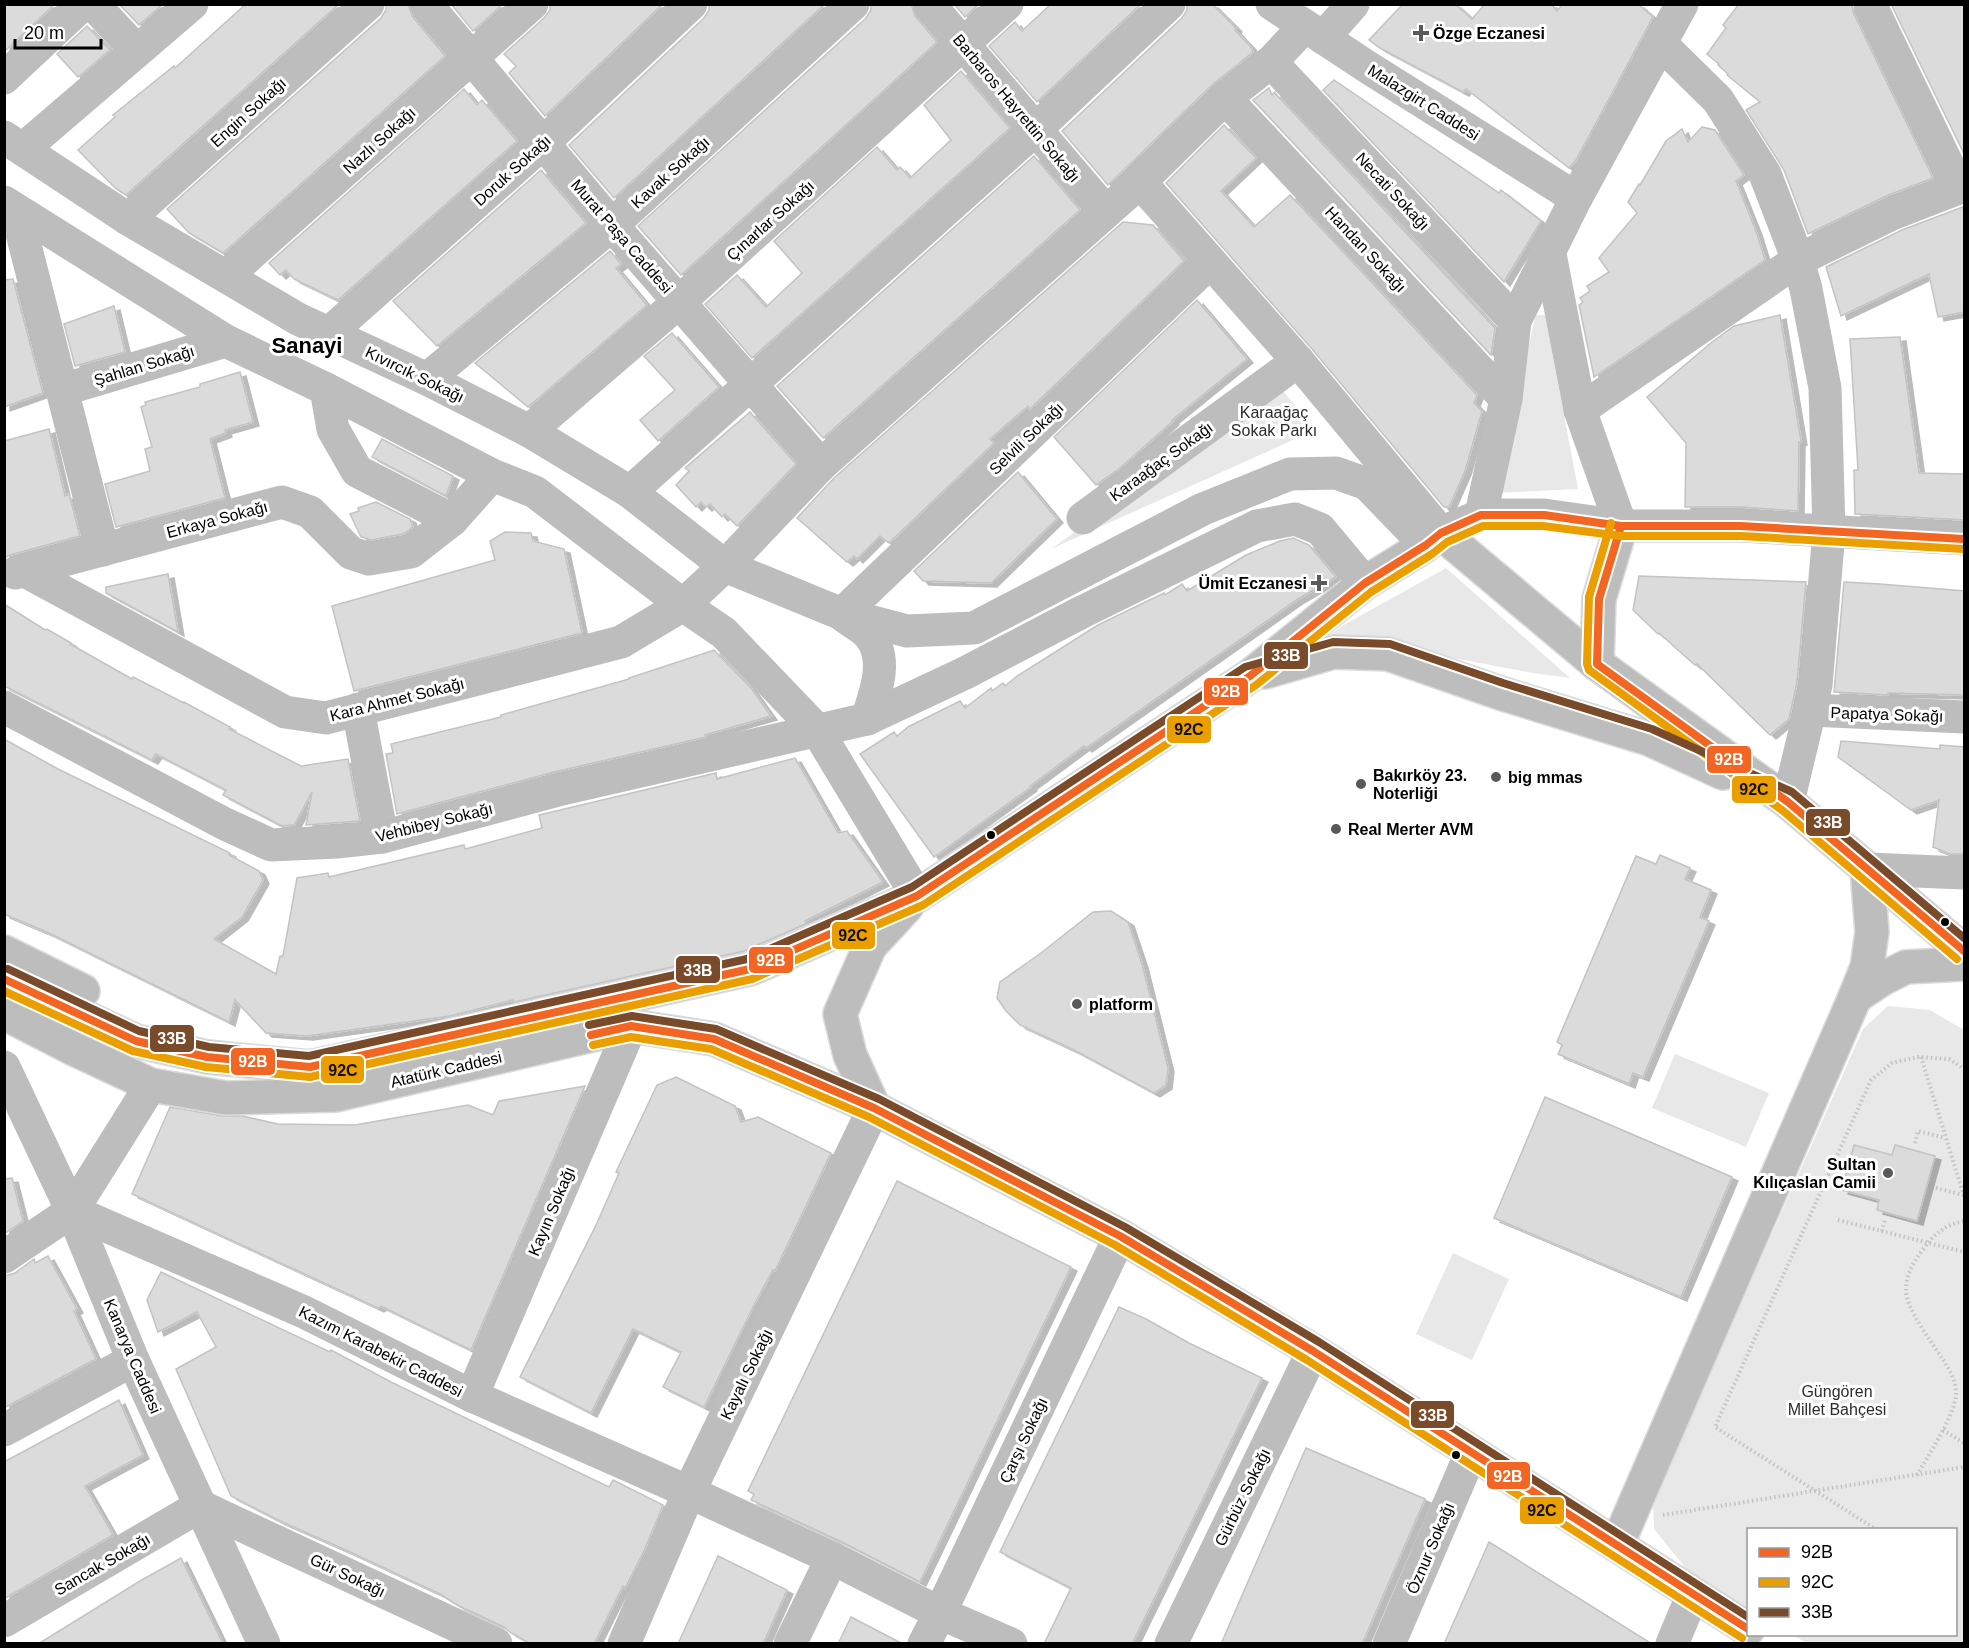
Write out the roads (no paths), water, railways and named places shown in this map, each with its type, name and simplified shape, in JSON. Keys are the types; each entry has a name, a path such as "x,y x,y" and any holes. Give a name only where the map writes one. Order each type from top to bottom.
{"street":[{"path":"4,78 83,4"},
{"path":"93,4 137,51"},
{"path":"14,143 137,51 192,4"},
{"name":"Engin Sokağı","path":"128,219 368,4"},
{"name":"Murat Paşa Caddesi","path":"426,4 612,225 821,465"},
{"name":"Nazlı Sokağı","path":"225,276 532,4"},
{"name":"Doruk Sokağı","path":"329,333 543,143 691,4"},
{"name":"Kavak Sokağı","path":"427,379 612,225 853,4"},
{"name":"Barbaros Hayrettin Sokağı","path":"929,4 1106,212"},
{"name":"Çınarlar Sokağı","path":"530,431 679,302 1007,4"},
{"path":"630,492 1035,130 1169,4"},
{"name":"Malazgirt Caddesi","path":"1272,4 1576,198"},
{"name":"Kara Ahmet Sokağı","path":"15,573 285,712 326,718 621,642 683,605 725,566 821,465 1140,182 1225,98 1353,4"},
{"path":"1481,515 1506,399 1515,321 1576,198 1682,4"},
{"path":"1580,410 1798,260 1894,213 1962,187 1870,4"},
{"path":"1661,44 1718,100 1765,174 1798,260 1806,289 1825,388 1829,531 1816,686 1788,802"},
{"name":"Necati Sokağı","path":"1271,62 1515,321"},
{"name":"Handan Sokağı","path":"1225,98 1506,399"},
{"name":"Kıvırcık Sokağı","path":"14,143 128,219 298,319 427,379 530,431 630,492 725,566 842,614"},
{"path":"1140,182 1298,361 1434,539"},
{"path":"10,206 226,341 326,389 492,475 535,492 683,605 724,633 817,730 916,897 870,946 840,1014 850,1055 874,1108"},
{"path":"10,206 62,390 103,550"},
{"path":"1550,254 1580,410 1621,526 1599,599 1597,664"},
{"name":"Selvili Sokağı","path":"842,614 1210,262"},
{"name":"Şahlan Sokağı","path":"62,390 226,341"},
{"name":"Karaağaç Sokağı","path":"1083,518 1298,361"},
{"path":"326,389 333,429 357,471 452,520"},
{"path":"842,614 907,631 974,628 1203,509 1290,474 1336,473 1367,484 1434,539 1597,664 1788,802 1965,951"},
{"name":"Erkaya Sokağı","path":"15,573 282,502 310,512 351,553 369,559 411,552 452,520 492,475"},
{"name":"Atatürk Caddesi","path":"4,979 136,1041 207,1057 310,1067 750,969 916,897 1250,676 1365,583 1434,539 1481,515 1544,516 1621,526 1741,526 1965,539"},
{"name":"Vehbibey Sokağı","path":"4,706 225,824 272,845 337,842 382,837 558,790 867,719 965,673 1080,613 1257,526 1295,519 1320,529 1365,583"},
{"path":"842,614 870,636 879,657 878,680 867,719"},
{"path":"1250,676 1334,652 1388,654 1500,693 1649,739 1788,802"},
{"path":"358,709 382,837"},
{"name":"Papatya Sokağı","path":"1810,711 1965,717"},
{"path":"1867,869 1965,873"},
{"path":"1622,1533 1867,967 1872,932 1867,869"},
{"path":"4,952 144,1021 207,1057"},
{"path":"1855,997 1882,979 1906,967 1965,964"},
{"name":"Atatürk Caddesi","path":"4,1013 151,1085 226,1098 336,1095 631,1026"},
{"path":"631,1026 714,1039 874,1108 1120,1236 1313,1351 1471,1453 1622,1533 1694,1594 1747,1628"},
{"name":"Kayın Sokağı","path":"472,1396 631,1026"},
{"name":"Kanarya Caddesi","path":"6,1072 72,1211 133,1360 264,1644"},
{"path":"4,1257 72,1211 151,1085"},
{"name":"Kayalı Sokağı","path":"624,1644 689,1492 874,1108"},
{"name":"Kazım Karabekir Caddesi","path":"72,1211 304,1312 472,1396 689,1492 832,1558 940,1613 1011,1644"},
{"name":"Çarşı Sokağı","path":"924,1644 1120,1236"},
{"name":"Gürbüz Sokağı","path":"1171,1644 1313,1351"},
{"path":"4,1430 133,1360"},
{"name":"Öznur Sokağı","path":"1389,1644 1471,1453"},
{"name":"Sancak Sokağı","path":"4,1621 200,1506"},
{"name":"Gür Sokağı","path":"200,1506 495,1644"},
{"path":"790,1644 832,1558"},
{"path":"1672,1644 1694,1594"}],"place":[{"name":"Özge Eczanesi","path":"1421,33"},
{"name":"Ümit Eczanesi","path":"1319,583"},
{"name":"big mmas","path":"1496,777"},
{"name":"Bakırköy 23. Noterliği","path":"1361,784"},
{"name":"Real Merter AVM","path":"1336,829"},
{"name":"platform","path":"1077,1004"},
{"name":"Sultan Kılıçaslan Camii","path":"1888,1173"}],"district":[{"name":"Sanayi","path":"307,345"}],"park label":[{"name":"Karaağaç Sokak Parkı","path":"1274,421"},
{"name":"Güngören Millet Bahçesi","path":"1837,1400"}]}
